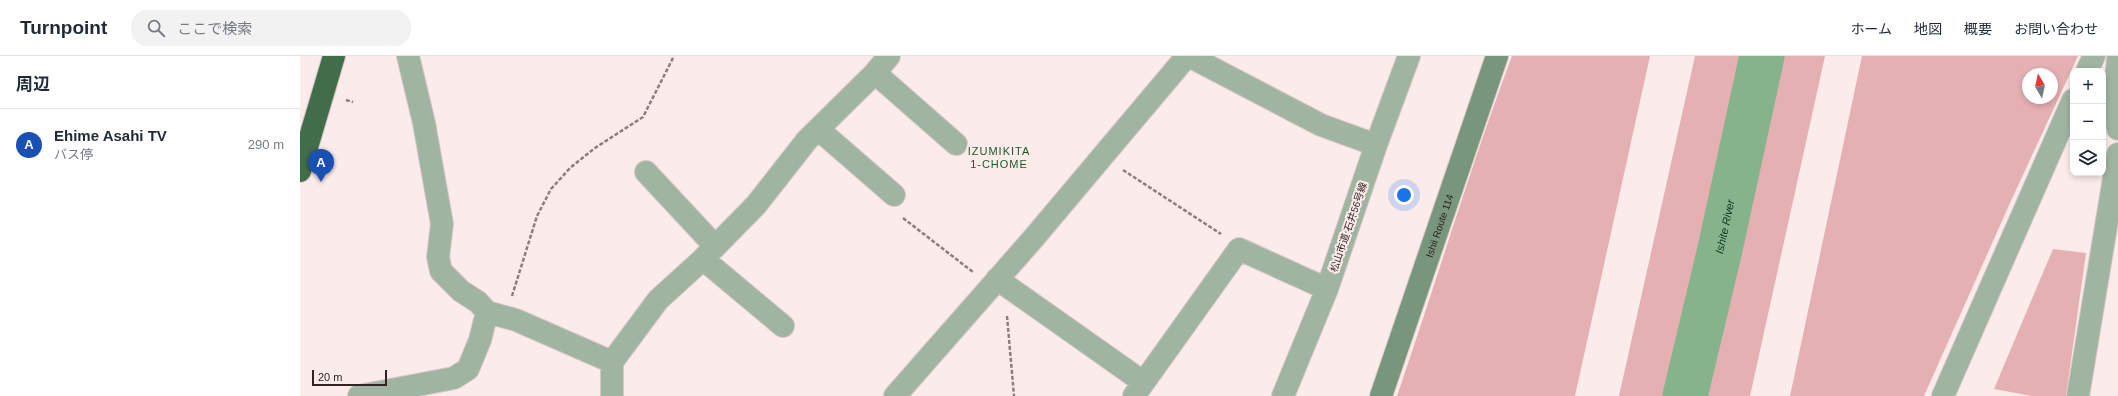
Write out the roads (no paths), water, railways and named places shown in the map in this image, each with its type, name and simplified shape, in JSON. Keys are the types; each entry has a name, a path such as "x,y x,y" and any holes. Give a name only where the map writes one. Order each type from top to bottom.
{"highway":[{"path":"300,171 334,56"}],"street":[{"path":"408,56 424,123 442,224 438,257 441,271 497,315 612,362"},
{"path":"612,396 612,362 658,300 709,253 756,205 807,140 875,73 889,56"},
{"path":"895,396 997,283 1102,156 1188,56 1321,125 1376,145"},
{"name":"松山市道 石井56号線","path":"1284,396 1328,289 1376,145 1409,56"},
{"name":"Ishii Route 114","path":"1382,396 1497,56"},
{"path":"2088,68 2094,56"},
{"path":"2118,59 2113,108 2118,129"},
{"path":"875,73 956,144"},
{"path":"1943,396 2071,104"},
{"path":"818,129 894,195"},
{"path":"2078,396 2118,154"},
{"path":"646,172 709,253 784,326"},
{"path":"997,283 1139,391 1239,249 1328,289"},
{"path":"359,396 454,378 468,369 480,340 497,315"}],"waterway":[{"name":"Ishite River","path":"1685,396 1720,249 1762,56"}],"place":[{"name":"Ehime Asahi TV","path":"321,182"}],"district":[{"name":"IZUMIKITA 1-CHOME","path":"999,157"}]}
